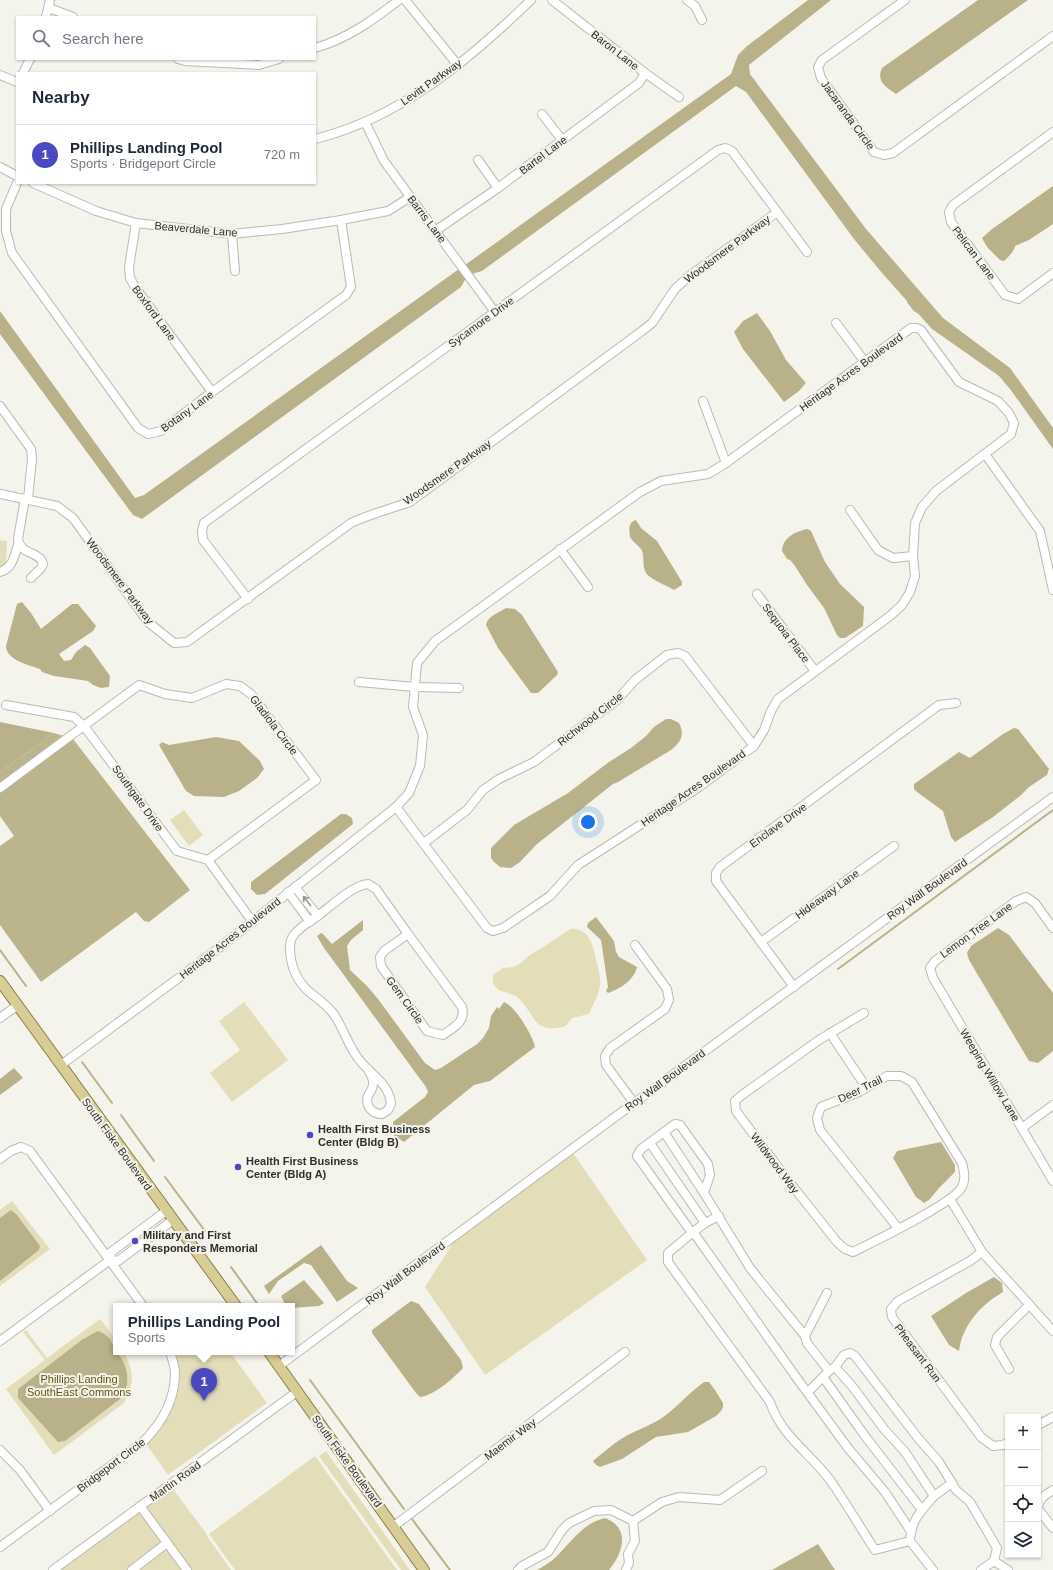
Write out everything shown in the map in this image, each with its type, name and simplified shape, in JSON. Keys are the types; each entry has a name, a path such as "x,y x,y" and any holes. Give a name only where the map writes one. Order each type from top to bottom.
{"main road":[{"name":"South Fiske Boulevard","path":"0,981 234,1303"},
{"name":"South Fiske Boulevard","path":"271,1355 424,1570"}],"street":[{"path":"316,48 333,43 371,22 399,0"},
{"path":"405,0 457,64"},
{"name":"Levitt Parkway","path":"316,139 365,122 390,111 416,95 457,64 513,18 531,0"},
{"name":"Baron Lane","path":"552,0 679,98"},
{"path":"687,0 695,6 702,20"},
{"name":"Jacaranda Circle","path":"905,0 822,60 818,67 821,78 874,152 884,155 893,153 1053,36"},
{"path":"46,16 49,4 72,16"},
{"path":"24,72 30,60"},
{"path":"182,60 258,65 276,60"},
{"name":"Bartel Lane","path":"435,231 498,188 639,84 645,73"},
{"path":"0,75 16,82"},
{"path":"542,114 562,140"},
{"name":"Barris Lane","path":"365,122 384,161 495,312"},
{"name":"Pelican Lane","path":"1053,132 953,205 949,212 951,222 1005,295 1018,299 1053,273"},
{"name":"Sycamore Drive","path":"248,599 203,540 202,531 204,523 718,150 725,148 732,151 807,252"},
{"path":"478,160 498,188"},
{"path":"0,167 16,175"},
{"name":"Botany Lane","path":"17,184 6,209 6,230 12,253 138,428 148,434 161,431 212,392 346,295 351,287 341,220"},
{"name":"Beaverdale Lane","path":"34,184 96,211 136,223 232,234 282,229 388,211 410,197"},
{"name":"Woodsmere Parkway","path":"0,494 26,498 57,506 73,518 148,622 174,643 187,642 351,523 370,514 410,502 642,331 652,323 675,289 688,277 776,212"},
{"name":"Boxford Lane","path":"136,223 129,267 130,278 212,392"},
{"path":"232,234 235,271"},
{"path":"836,323 865,362"},
{"name":"Heritage Acres Boulevard","path":"61,1065 220,948 396,807 409,793 420,766 423,735 413,707 417,663 435,641 640,492 661,480 708,474 726,463 911,328 921,330 959,382 998,401 1009,413 1014,423 1010,434 936,491 922,507 915,523 913,556 915,576 910,592 902,605 890,616 778,699 771,711 764,730 754,746 699,787 578,865 550,896 498,930 491,930 481,922 396,807"},
{"path":"703,401 726,463"},
{"path":"0,406 30,449 32,459 18,544 12,565 0,572"},
{"path":"985,454 1040,531 1053,590"},
{"path":"850,510 878,550 893,558 913,556"},
{"path":"18,544 22,550 36,556 42,561 43,564 41,568 31,578"},
{"path":"560,549 588,587"},
{"name":"Sequoia Place","path":"757,594 815,671"},
{"name":"Richwood Circle","path":"424,843 467,810 483,790 499,779 534,762 617,700 635,680 668,655 678,653 685,656 754,746"},
{"path":"360,682 415,687 459,688"},
{"name":"Gladiola Circle","path":"84,726 139,685 164,694 192,698 226,684 240,686 251,694 316,780 208,860"},
{"name":"Enclave Drive","path":"794,987 716,881 716,873 720,867 939,706 956,703"},
{"name":"Southgate Drive","path":"6,705 74,717 84,726 177,851 208,860"},
{"path":"0,788 84,726"},
{"name":"Roy Wall Boulevard","path":"295,1354 634,1103 1053,797"},
{"name":"Hideaway Lane","path":"760,942 894,846"},
{"path":"208,860 252,921"},
{"name":"Gem Circle","path":"368,1069 350,1048 338,1021 332,1012 302,984 292,968 291,938 310,922 357,888 368,884 376,890 462,1007 464,1014 461,1021 443,1035 427,1031 381,966 380,957 384,951 408,934"},
{"path":"295,887 318,916"},
{"path":"288,892 310,922"},
{"name":"Lemon Tree Lane","path":"930,968 935,961 1010,905 1026,897 1035,903 1053,928"},
{"path":"634,1103 606,1065 604,1056 610,1048 665,1009 669,1000 666,989 635,945"},
{"name":"Weeping Willow Lane","path":"930,968 932,978 1053,1181"},
{"path":"0,1018 18,1005"},
{"name":"Wildwood Way","path":"864,1014 830,1033 742,1095 735,1101 736,1111 787,1179 837,1242 845,1249 853,1252 950,1199"},
{"path":"830,1033 866,1087"},
{"path":"368,1069 386,1087 391,1098 390,1107 382,1114 373,1112 368,1106 368,1098 373,1085 372,1077 368,1069"},
{"name":"Deer Trail","path":"898,1228 820,1130 817,1118 821,1106 866,1087 887,1076 901,1076 912,1082 962,1163 964,1177 962,1188 950,1199"},
{"path":"1022,1128 1053,1105"},
{"path":"704,1193 710,1175 708,1164 680,1126 675,1124 641,1149 637,1156 848,1448 885,1492 910,1530"},
{"path":"664,1132 719,1216 750,1268 805,1336 807,1343 829,1372 865,1436 922,1510"},
{"path":"650,1143 705,1223"},
{"path":"0,1159 11,1151 21,1147 30,1151 141,1303"},
{"path":"950,1199 982,1252 1028,1305 1053,1331"},
{"path":"0,1342 110,1260 112,1252 166,1211"},
{"path":"719,1216 705,1223 668,1253 668,1262 770,1402 782,1427 829,1480 875,1550 910,1541"},
{"path":"110,1260 118,1261 173,1220"},
{"name":"Pheasant Run","path":"982,1252 970,1261 898,1301 891,1309 892,1317 981,1436 993,1446 1005,1444"},
{"path":"805,1336 827,1293"},
{"path":"1009,1369 995,1345 997,1337 1028,1305"},
{"name":"Maemir Way","path":"394,1526 625,1352"},
{"path":"808,1392 844,1355 850,1353 855,1356 918,1438 939,1462 956,1490 970,1502 991,1536 997,1548 994,1561 981,1570"},
{"name":"Bridgeport Circle","path":"0,1547 143,1442 162,1420 173,1396 175,1372 171,1355"},
{"name":"Roy Wall Boulevard","path":"279,1366 294,1355"},
{"path":"829,1372 852,1386 884,1429 905,1452 934,1496"},
{"name":"Martin Road","path":"53,1570 298,1391"},
{"path":"1041,1423 1053,1417"},
{"path":"0,1450 16,1465 50,1510"},
{"path":"633,1521 662,1502 679,1497 720,1500 762,1471"},
{"path":"933,1570 910,1541 910,1530 916,1517 934,1496 952,1483"},
{"path":"1041,1499 1053,1490"},
{"path":"140,1506 187,1570"},
{"path":"518,1570 522,1566 548,1552 562,1530 569,1523 594,1511 611,1510 633,1521"},
{"path":"1041,1512 1053,1528"},
{"path":"626,1570 629,1563 628,1554 635,1541 633,1521"},
{"path":"132,1570 167,1544"},
{"path":"994,1561 1008,1570"}],"green space":[{"path":"0,540 7,541 6,564 0,568"},
{"path":"184,810 203,835 189,846 170,820"},
{"path":"570,929 582,931 590,940 600,974 599,989 596,1000 589,1014 572,1018 566,1026 547,1028 536,1022 517,997 497,989 493,983 493,975 503,968 513,967 521,963 528,956"},
{"path":"244,1002 288,1060 232,1102 210,1073 240,1050 219,1021"},
{"path":"573,1153 647,1260 485,1375 425,1287 454,1241"},
{"path":"12,1201 50,1249 0,1286 0,1210"},
{"name":"Phillips Landing SouthEast Commons","path":"100,1319 113,1336 113,1355 125,1355 130,1366 132,1378 128,1396 124,1403 54,1455 6,1389 45,1360 23,1332 26,1330 47,1358"},
{"path":"176,1355 232,1355 267,1403 168,1475 146,1444 163,1425 170,1414 177,1390 178,1365"},
{"path":"326,1451 410,1570 401,1570 319,1456"},
{"path":"315,1456 397,1570 235,1570 209,1534"},
{"path":"172,1488 206,1533 231,1570 59,1570"}],"shaded area":[{"path":"808,0 831,0 749,65 750,74 866,229 943,318 1010,368 1053,428 1053,449 999,376 932,329 882,273 854,239 746,92 736,86 482,271 471,274 465,265 731,74 738,55 747,46"},
{"path":"978,0 1028,0 896,94 883,84 880,77 882,68"},
{"path":"1053,186 1053,224 1029,240 1015,246 1004,261 1000,260 987,247 982,238 992,229"},
{"path":"459,269 466,278 461,287 142,519 133,515 0,334 0,311 135,498 144,495"},
{"path":"757,313 770,331 786,360 806,383 799,391 784,402 743,349 734,332 743,321"},
{"path":"636,520 641,528 657,541 682,582 682,585 674,590 655,580 646,573 641,549 630,537 630,524"},
{"path":"807,529 811,531 825,562 840,584 864,607 863,626 845,638 840,638 837,635 824,608 795,566 790,560 787,559 782,551 785,542 790,536"},
{"path":"22,602 41,629 72,604 78,604 96,626 93,631 59,654 64,661 71,660 76,652 85,645 90,648 110,676 109,687 101,688 88,681 54,676 42,672 40,669 24,664 10,655 6,646 17,604"},
{"path":"506,608 515,609 522,615 558,672 557,675 538,693 531,693 498,648 486,625 491,617"},
{"path":"666,719 671,719 679,723 682,731 680,741 671,750 613,784 537,844 520,862 511,868 500,867 494,862 491,858 491,848 514,825 568,793 609,762 631,748 646,736 654,727"},
{"path":"0,722 54,733 0,772"},
{"path":"1014,728 1018,729 1049,769 1047,775 1029,787 993,817 955,842 951,837 943,811 917,792 914,789 914,784 959,752 970,758 1003,734"},
{"path":"54,733 64,736 0,783 0,772"},
{"path":"216,737 239,741 260,761 264,769 257,778 239,791 224,797 194,796 186,791 159,745 162,742 169,745"},
{"path":"73,739 190,890 149,922 144,921 136,912 41,982 0,925 0,846 14,836 0,816 0,793"},
{"path":"341,814 346,814 352,818 353,824 265,894 257,895 251,889 251,882"},
{"path":"596,917 614,941 616,952 619,957 637,967 630,980 608,993 606,991 608,987 601,940 587,927 588,923"},
{"path":"363,920 363,930 351,940 347,946 350,970 378,999 425,1063 435,1070 441,1068 477,1044 489,1028 491,1016 497,1007 499,1009 504,1002 513,1009 523,1022 534,1042 535,1047 490,1081 474,1085 404,1142 393,1135 393,1122 425,1097 428,1092 426,1087 324,948 317,936 321,933 323,934 332,944"},
{"path":"998,928 1009,935 1053,993 1053,1051 1038,1063 1029,1061 969,960 967,953 971,946"},
{"path":"14,1068 23,1078 0,1095 0,1079"},
{"path":"941,1142 955,1165 955,1172 930,1199 924,1203 916,1197 893,1158 897,1151"},
{"path":"11,1210 17,1215 40,1246 39,1250 0,1281 0,1218"},
{"path":"321,1245 347,1281 358,1288 337,1302 311,1265 304,1263 278,1281 269,1294 264,1286"},
{"path":"994,1277 1002,1283 1003,1292 985,1304 975,1315 962,1337 959,1351 949,1345 931,1316"},
{"path":"304,1280 324,1303 319,1306 295,1308 295,1303 284,1303 281,1296"},
{"path":"411,1301 419,1304 461,1360 463,1368 437,1390 420,1397 372,1333 372,1330"},
{"name":"Phillips Landing SouthEast Commons","path":"98,1331 110,1339 113,1345 113,1355 119,1355 124,1363 127,1372 127,1387 120,1399 65,1441 58,1442 18,1398 18,1389 83,1339"},
{"path":"704,1382 709,1382 723,1403 721,1411 716,1416 688,1432 656,1437 622,1459 600,1467 593,1461 624,1437 662,1418"},
{"path":"605,1518 613,1522 619,1528 622,1541 618,1556 609,1570 537,1570 555,1558 584,1528 597,1520"},
{"path":"818,1544 835,1570 772,1570"}],"waterway":[{"path":"908,302 914,310 919,313"},
{"path":"838,969 1053,810"},
{"path":"0,950 26,986"},
{"path":"82,1062 112,1103"},
{"path":"121,1115 154,1161"},
{"path":"165,1177 205,1231"},
{"path":"231,1267 257,1303"},
{"path":"310,1380 404,1509"},
{"path":"412,1519 450,1570"}],"place":[{"name":"Health First Business Center (Bldg B)","path":"310,1135"},
{"name":"Health First Business Center (Bldg A)","path":"238,1167"},
{"name":"Military and First Responders Memorial","path":"135,1241"},
{"name":"Phillips Landing Pool","path":"204,1401"}]}
